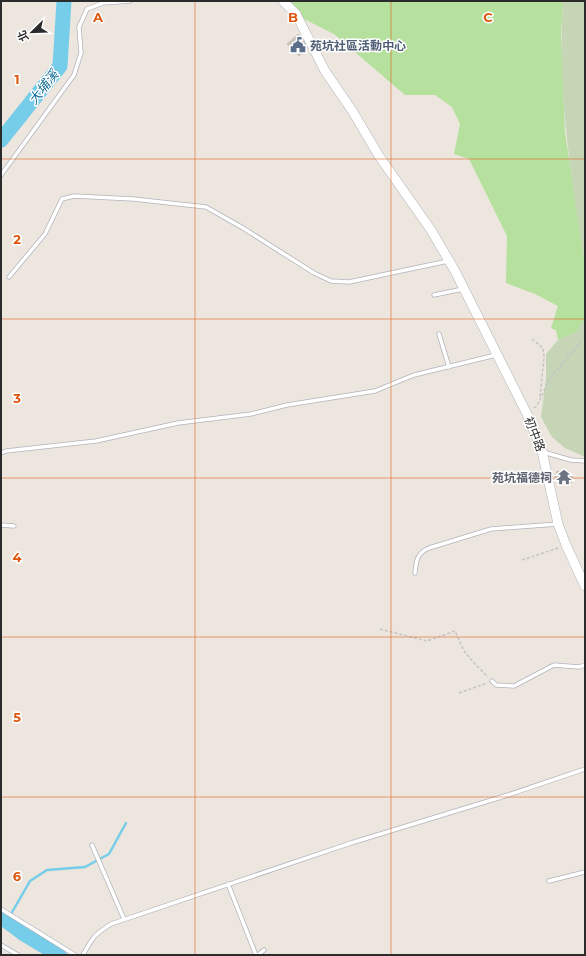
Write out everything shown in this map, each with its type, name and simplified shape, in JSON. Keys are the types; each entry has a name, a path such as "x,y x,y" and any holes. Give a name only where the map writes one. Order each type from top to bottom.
{"street":[{"name":"初中路","path":"283,1 296,14 325,71 379,156 431,230 464,289 527,414 542,451 558,524 585,586"}],"lane":[{"path":"1,175 74,75 81,53 79,27 87,9 103,3 130,1"},
{"path":"9,277 45,234 62,199 74,196 134,199 206,207 314,272 332,281 350,282 448,261"},
{"path":"434,296 464,289"},
{"path":"439,334 449,367"},
{"path":"1,453 6,451 96,441 178,423 251,414 287,405 375,391 414,375 496,355"},
{"path":"542,451 571,460 585,462"},
{"path":"1,524 14,526"},
{"path":"415,573 416,562 422,551 429,548 491,529 558,524"},
{"path":"492,681 496,685 514,686 554,665 579,667 585,664"},
{"path":"83,955 97,932 124,919 350,843 508,795 585,768"},
{"path":"92,845 124,919"},
{"path":"549,880 585,872"},
{"path":"228,884 257,955 264,950"},
{"path":"1,909 75,955"},
{"path":"1,945 18,955"}],"path":[{"path":"532,339 543,348 544,357 540,398"},
{"path":"527,414 537,406 550,378 581,342"},
{"path":"522,560 566,545"},
{"path":"380,629 427,641 455,631 464,651 492,681 459,693"}],"green space":[{"path":"290,1 563,1 561,34 565,132 585,265 585,319 576,332 558,340 556,330 551,328 558,306 535,294 506,283 507,236 469,159 454,154 460,124 452,107 435,95 405,95 334,34 300,17"},
{"path":"563,1 585,1 585,265 566,134 562,68"},
{"path":"585,319 585,457 565,448 552,437 541,417 546,378 546,354 558,340 576,332"}],"building":[{"name":"苑坑社區活動中心","path":"298,34 309,46 299,56 287,44"},
{"name":"苑坑福德祠","path":"557,471 573,477 571,483 555,477"}],"waterway":[{"name":"大埔溪","path":"1,140 60,66 64,1"},
{"path":"7,921 30,881 47,870 85,867 109,854 126,823"},
{"name":"大埔溪","path":"1,917 24,934 59,955"}],"place":[{"name":"苑坑社區活動中心","path":"298,45"},
{"name":"苑坑福德祠","path":"564,477"}]}
